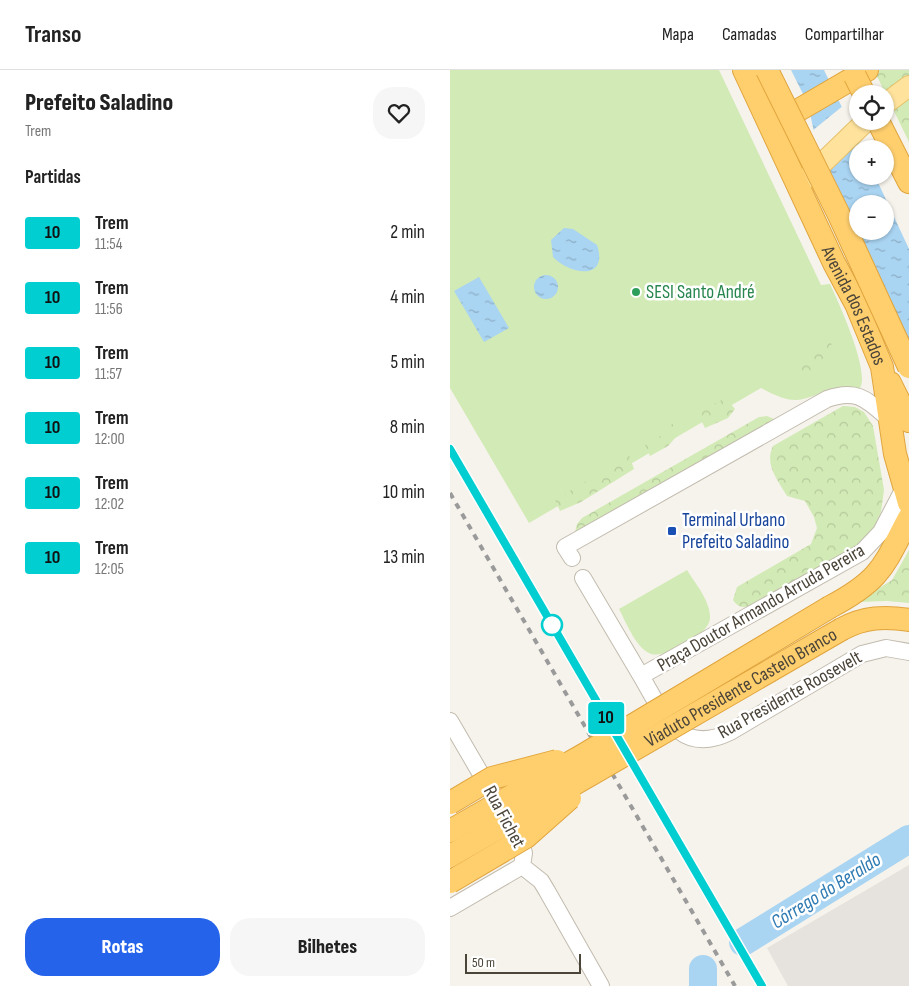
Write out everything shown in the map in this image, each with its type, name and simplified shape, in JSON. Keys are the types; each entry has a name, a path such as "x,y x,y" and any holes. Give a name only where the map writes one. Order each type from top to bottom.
{"highway":[{"name":"Avenida dos Estados","path":"744,70 834,263 856,304 882,366 899,420 895,454 906,496"},
{"name":"Avenida dos Estados","path":"767,70 839,215 909,367"},
{"path":"767,118 796,111 861,77"},
{"path":"883,130 909,182"},
{"name":"Viaduto Presidente Castelo Branco","path":"450,830 585,754 869,583 889,559 909,518"},
{"name":"Viaduto Presidente Castelo Branco","path":"450,856 842,629 868,619 895,618 909,620"},
{"path":"450,803 492,778 585,754"},
{"path":"450,882 526,837 596,773"}],"main road":[{"path":"894,97 909,86"},
{"path":"799,186 857,130"}],"street":[{"path":"572,558 565,547 827,399 845,393 852,394 867,400 899,420"},
{"name":"Praça Doutor Armando Arruda Pereira","path":"583,578 641,676 862,552 881,532 906,496"},
{"name":"Rua Presidente Roosevelt","path":"641,676 670,725 680,734 703,740 719,738 862,654 886,648 909,652"},
{"name":"Rua Fichet","path":"450,721 521,843 524,853 522,866 541,881 601,986"},
{"path":"450,908 522,866"}],"shaded area":[{"path":"909,865 909,986 788,986 767,948"}],"green space":[{"name":"SESI Santo André","path":"450,70 719,70 821,285 830,284 834,293 852,337 861,367 862,379 860,388 836,389 799,400 792,400 761,388 529,523 450,388"},
{"path":"874,70 909,70 909,142 894,111 894,85 881,85"},
{"path":"826,337 833,346 833,356 820,361 807,358 812,348"},
{"path":"811,362 816,370 812,381 799,381 798,365"},
{"path":"726,398 735,409 728,418 705,428 700,418 703,409"},
{"path":"843,406 855,407 864,412 873,426 884,490 881,512 875,526 861,544 752,606 739,606 733,600 737,587 811,544 817,528 814,517 805,501 787,496 776,478 770,460 773,446"},
{"path":"767,416 774,419 774,422 575,532 577,524 582,518 759,417"},
{"path":"673,424 676,427 676,437 668,446 650,456 645,445 662,435 665,427"},
{"path":"629,455 634,469 581,502 560,511 555,500"},
{"path":"909,550 909,603 887,601 857,602 892,580"},
{"path":"687,570 708,606 710,618 708,625 685,645 664,653 649,653 639,645 619,609"}],"water":[{"path":"791,70 824,70 849,122 849,130 853,130 858,140 849,140 849,185 879,185 884,195 849,195 849,212 817,146 808,104"},
{"path":"894,217 909,249 909,350 862,240 894,240"},
{"path":"564,228 573,229 597,245 598,265 593,269 578,271 560,263 553,257 551,240"},
{"path":"546,275 554,279 558,287 554,295 546,299 538,295 534,287 538,279"},
{"path":"479,277 509,328 484,342 454,291"}],"pier":[{"path":"844,105 849,116 849,130 855,130 857,134 852,140 849,140 849,143 825,169 815,147 812,131"}],"waterway":[{"name":"Córrego do Beraldo","path":"743,942 909,839"},
{"name":"Córrego do Beraldo","path":"703,969 703,986"}],"railway":[{"path":"450,449 762,986"},
{"path":"450,493 735,986"}],"train":[{"name":"10","path":"450,449 762,986"}],"place":[{"name":"SESI Santo André","path":"636,292"},
{"name":"Terminal Urbano Prefeito Saladino","path":"672,531"}]}
